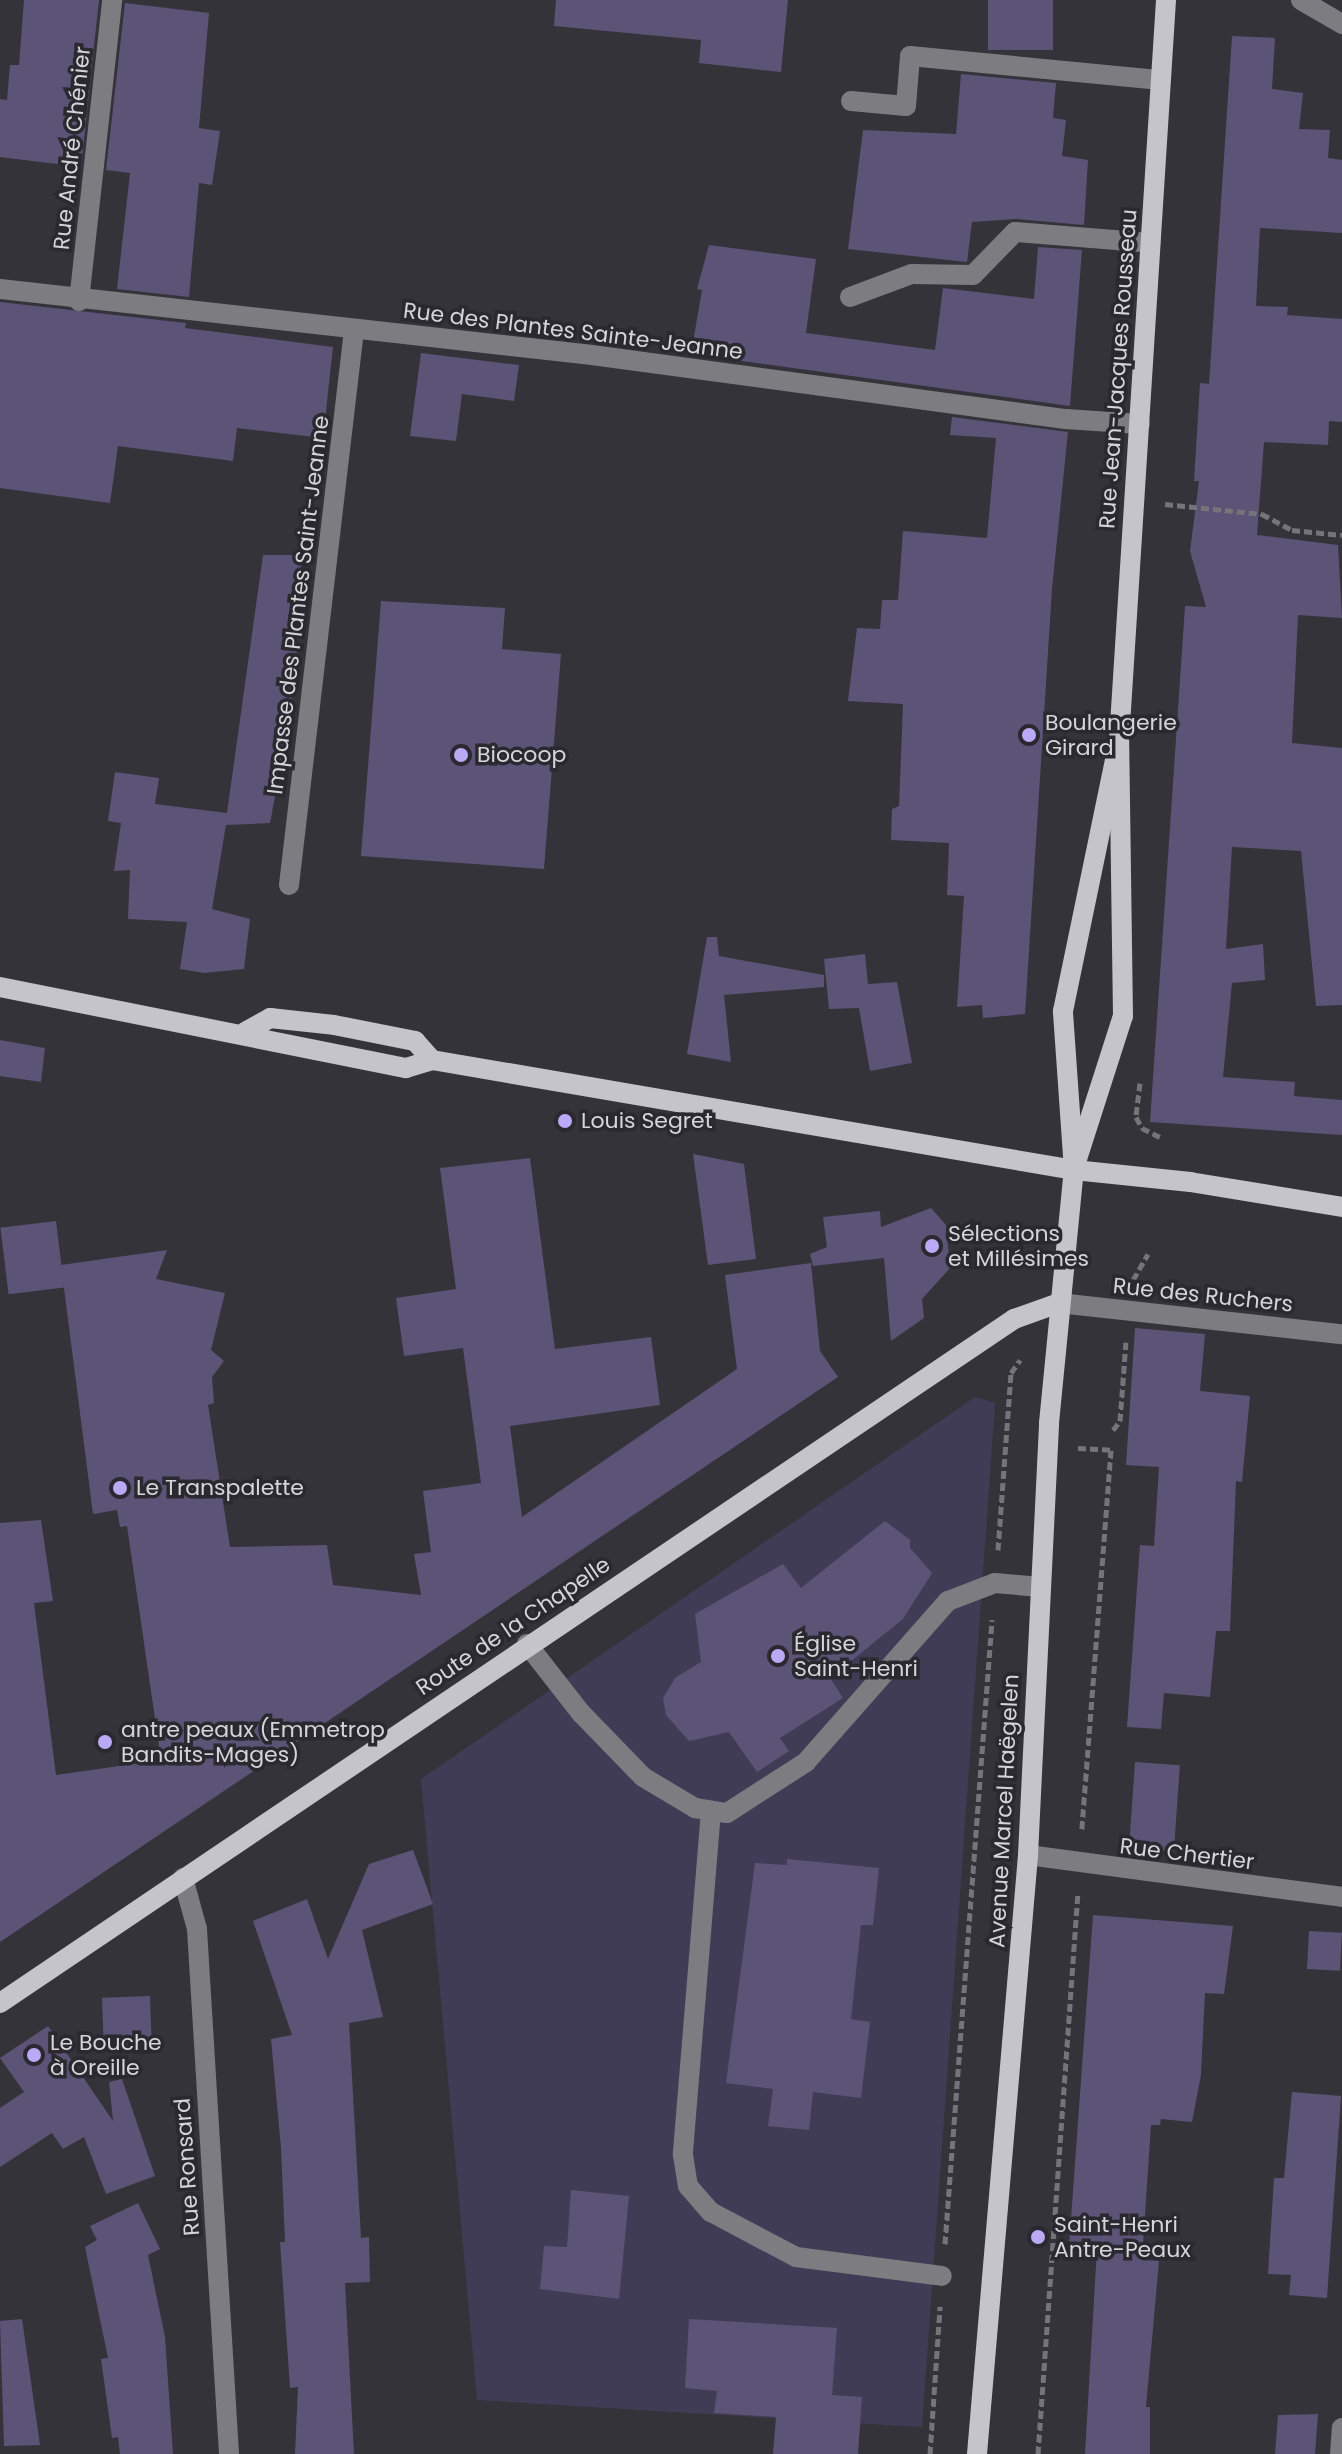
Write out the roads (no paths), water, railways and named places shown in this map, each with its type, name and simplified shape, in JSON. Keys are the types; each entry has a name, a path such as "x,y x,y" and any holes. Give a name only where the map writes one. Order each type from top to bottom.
{"main road":[{"name":"Rue Jean-Jacques Rousseau","path":"1074,1170 1123,1016 1119,741 1166,0"},
{"name":"Rue Jean-Jacques Rousseau","path":"1074,1170 1063,1011 1119,741"},
{"path":"0,987 245,1032 270,1044 406,1068 432,1060 1074,1170 1190,1182 1342,1207"},
{"path":"245,1032 270,1018 334,1025 415,1041 432,1060"},
{"name":"Avenue Marcel Haëgelen","path":"977,2454 1028,1855 1040,1587 1059,1303 1074,1170"},
{"name":"Route de la Chapelle","path":"0,2003 527,1644 1014,1319 1059,1303"}],"street":[{"name":"Rue André Chénier","path":"79,301 112,0"},
{"path":"1301,0 1342,24"},
{"path":"851,101 906,106 910,56 1161,80"},
{"path":"850,297 912,274 973,275 1015,232 1151,243"},
{"name":"Rue des Plantes Sainte-Jeanne","path":"0,289 79,301 354,330 1140,424"},
{"name":"Impasse des Plantes Saint-Jeanne","path":"289,885 354,330"},
{"name":"Rue des Ruchers","path":"1059,1303 1342,1334"},
{"path":"527,1644 581,1713 643,1777 695,1808 727,1813 806,1762 948,1601 995,1583 1040,1587"},
{"path":"711,1811 683,2155 688,2186 711,2212 796,2257 942,2276"},
{"name":"Rue Chertier","path":"1028,1855 1079,1865 1342,1897"},
{"name":"Rue Ronsard","path":"183,1878 197,1929 229,2454"},
{"path":"1340,2454 1342,2428"}],"place":[{"name":"Boulangerie Girard","path":"1029,735"},
{"name":"Biocoop","path":"461,755"},
{"name":"Louis Segret","path":"565,1121"},
{"name":"Sélections et Millésimes","path":"932,1246"},
{"name":"Le Transpalette","path":"120,1488"},
{"name":"Église Saint-Henri","path":"778,1656"},
{"name":"antre peaux (Emmetrop Bandits-Mages)","path":"105,1742"},
{"name":"Le Bouche à Oreille","path":"34,2055"},
{"name":"Saint-Henri Antre-Peaux","path":"1038,2237"}]}
